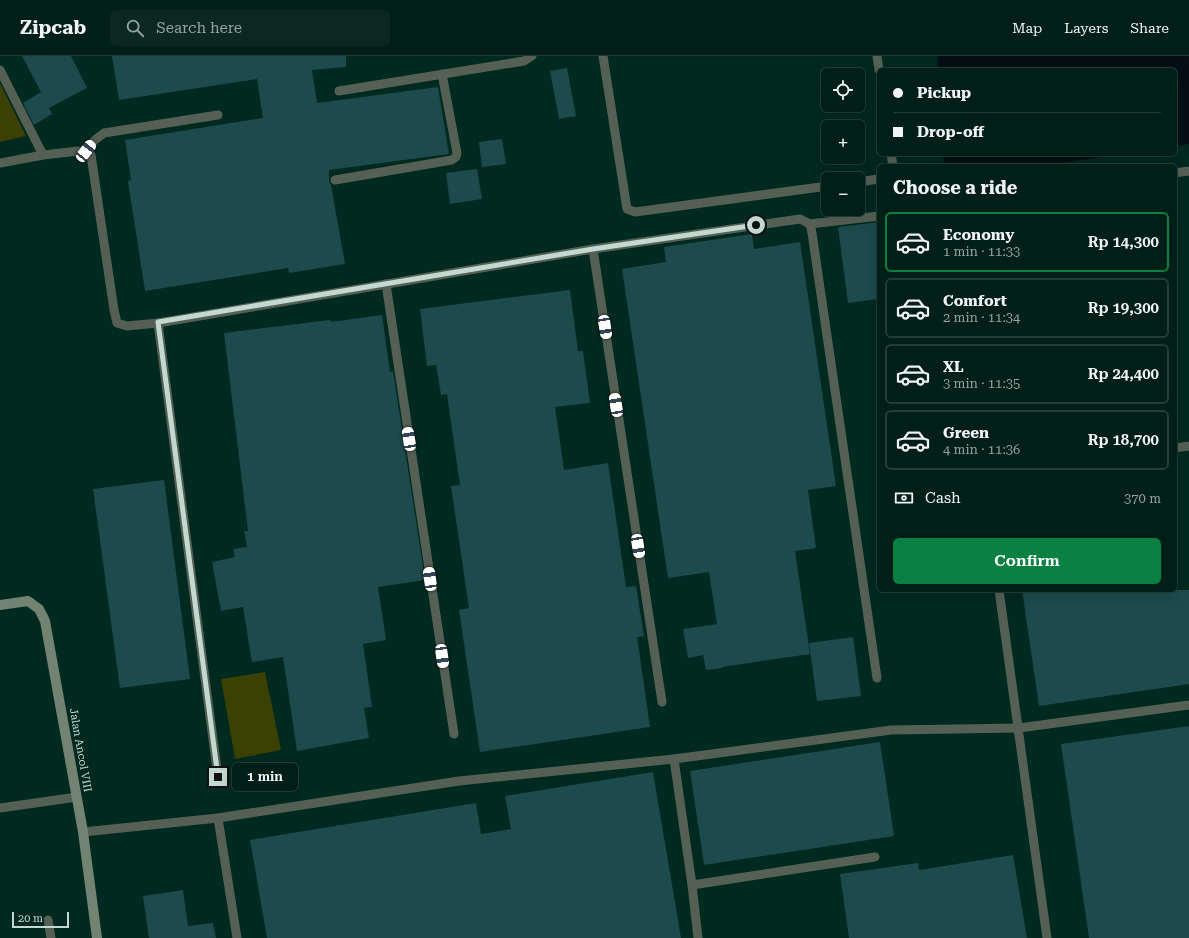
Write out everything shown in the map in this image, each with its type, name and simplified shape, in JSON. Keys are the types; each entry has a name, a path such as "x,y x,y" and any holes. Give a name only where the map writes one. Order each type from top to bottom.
{"street":[{"name":"Jalan Ancol VIII","path":"0,605 28,601 39,609 45,621 83,832 97,938"}],"lane":[{"path":"339,91 524,61 532,56"},
{"path":"603,56 627,209 635,212 821,187"},
{"path":"877,56 879,68"},
{"path":"0,70 43,155"},
{"path":"335,180 452,160 456,157 457,152 442,74"},
{"path":"86,151 95,140 104,133 218,115"},
{"path":"0,163 43,155 78,151 86,151 91,155 114,310 117,323 127,326 593,249 800,219 810,224 877,216"},
{"path":"1177,173 1189,171"},
{"path":"865,181 877,179"},
{"path":"810,224 877,678"},
{"path":"593,249 662,702"},
{"path":"386,284 454,734"},
{"path":"158,322 218,777"},
{"path":"1177,448 1189,446"},
{"path":"999,592 1047,938"},
{"path":"83,832 218,818 459,780 674,759 891,730 1019,728 1189,705"},
{"path":"674,759 698,938"},
{"path":"0,808 77,797"},
{"path":"218,818 237,938"},
{"path":"692,885 875,857"},
{"path":"48,920 51,938"}],"green space":[{"path":"0,83 26,136 0,142"},
{"path":"265,672 281,750 235,759 221,679"}],"shaded area":[{"path":"937,56 1189,56 1189,144 1177,146 1177,68 938,68"},
{"path":"943,156 1110,156 1056,164 944,164"}],"building":[{"path":"22,56 71,56 87,88 49,108 52,114 34,125 23,103 41,92"},
{"path":"112,56 346,56 346,67 312,70 317,103 438,87 449,154 329,170 329,181 331,185 345,264 289,273 288,268 145,291 128,181 131,180 125,140 263,118 257,79 119,100"},
{"path":"567,68 576,116 559,119 550,71"},
{"path":"502,139 506,164 482,167 479,142"},
{"path":"477,169 482,199 450,204 446,173"},
{"path":"877,222 877,299 848,303 838,227"},
{"path":"752,234 754,249 800,242 836,486 808,490 816,548 795,551 810,654 706,670 703,655 688,658 683,629 717,624 709,572 668,578 622,269 666,262 664,247"},
{"path":"570,290 578,351 583,351 590,403 555,407 564,470 608,463 626,587 636,586 644,636 637,637 650,727 480,752 459,610 469,608 451,486 460,485 447,394 441,395 436,365 427,366 420,309"},
{"path":"382,315 390,372 393,371 425,580 378,587 386,640 363,644 372,707 364,708 369,738 297,751 283,657 252,662 243,607 221,611 212,562 235,557 233,549 247,547 244,531 248,531 224,333"},
{"path":"164,480 190,679 120,688 93,489"},
{"path":"1177,590 1189,590 1189,684 1039,706 1022,592 1177,592"},
{"path":"853,637 861,696 817,701 809,643"},
{"path":"1189,726 1189,938 1089,938 1061,744"},
{"path":"880,742 894,836 704,865 690,771"},
{"path":"653,772 681,938 267,938 250,840 476,803 481,834 511,829 505,796"},
{"path":"1013,855 1027,938 849,938 840,874 918,863 919,870"},
{"path":"183,890 188,926 213,923 216,938 149,938 143,896"}],"route":[{"path":"218,777 158,322 593,249 756,225"}]}
